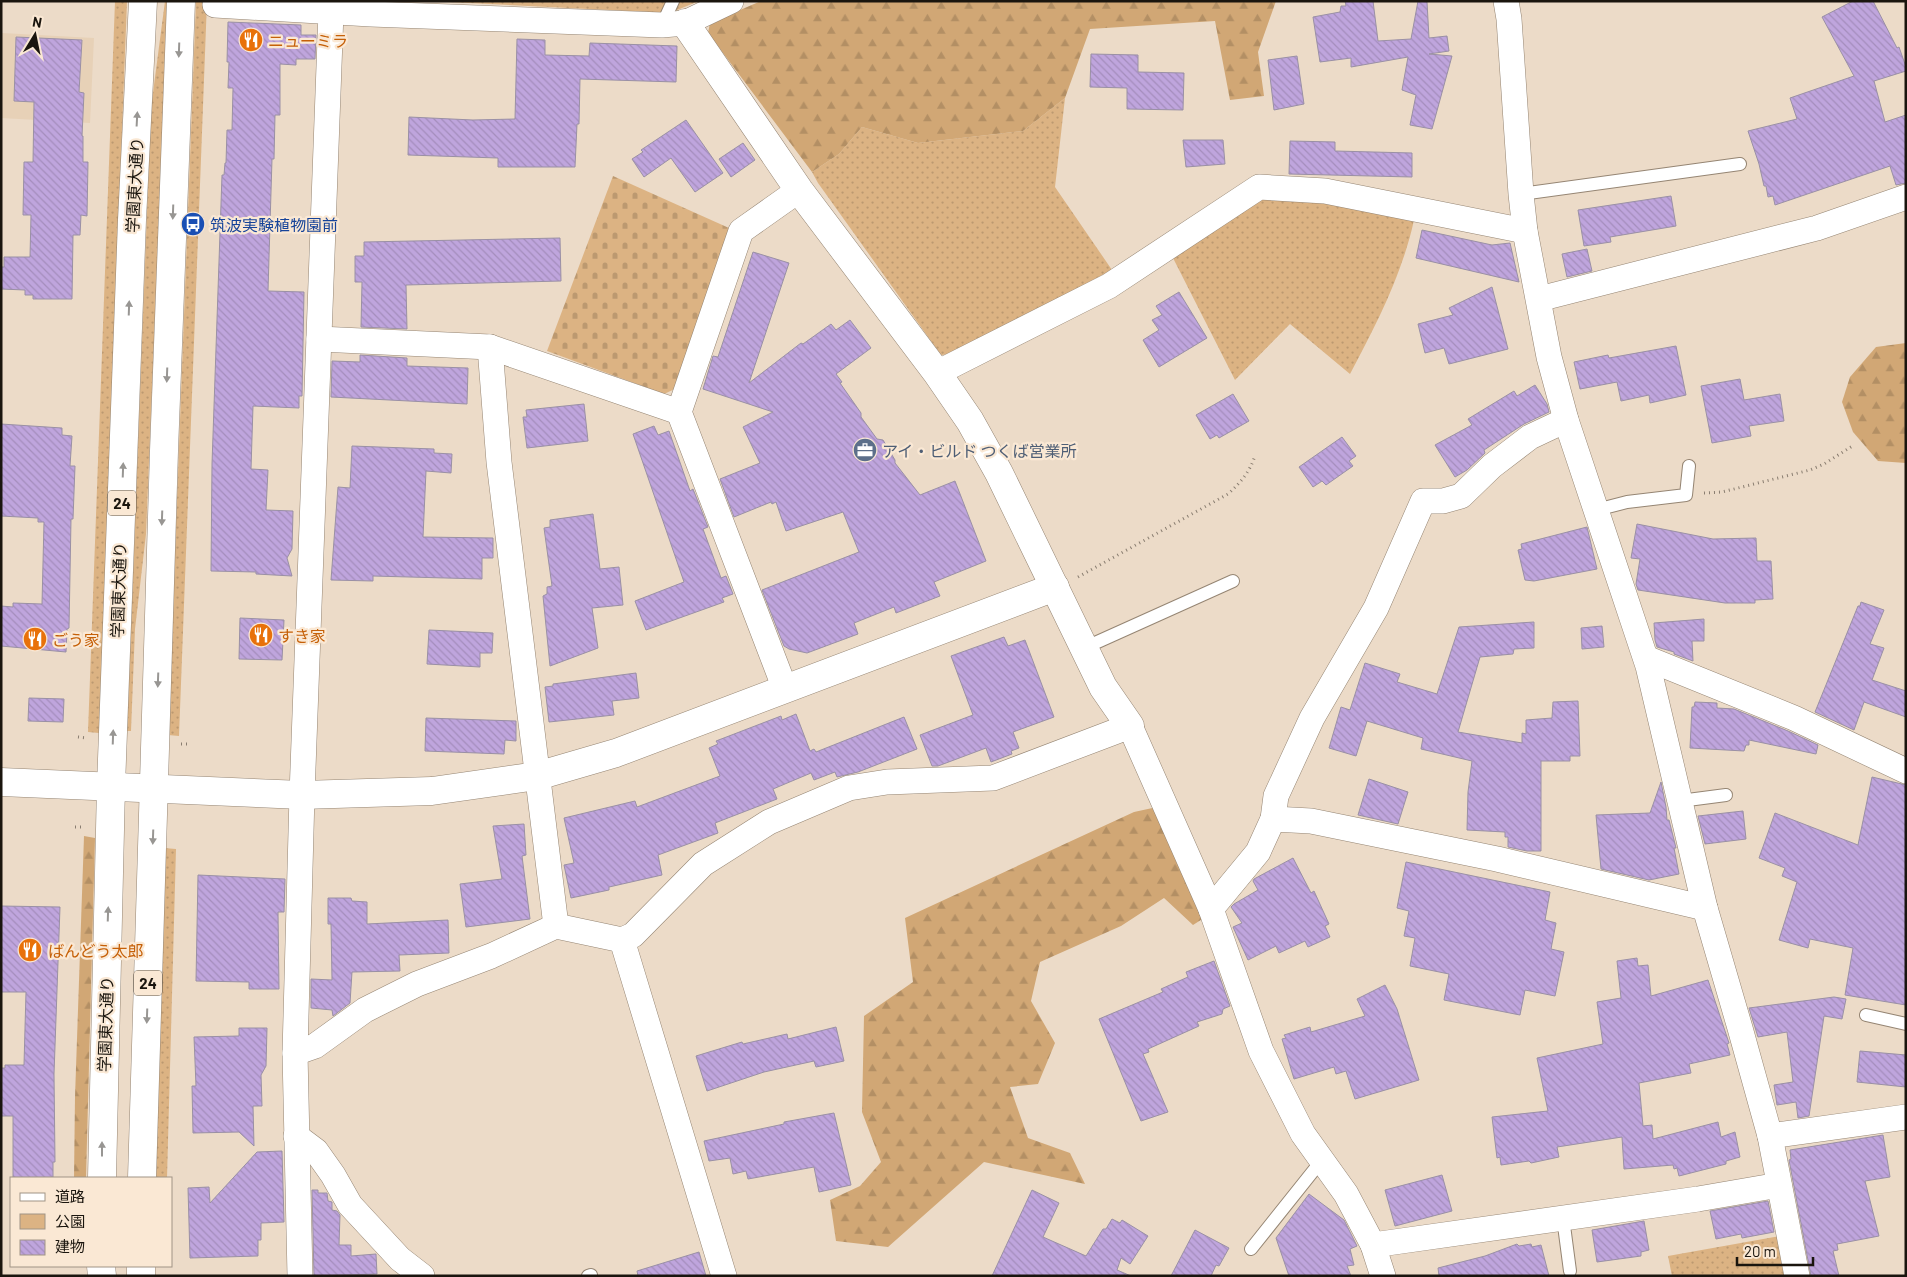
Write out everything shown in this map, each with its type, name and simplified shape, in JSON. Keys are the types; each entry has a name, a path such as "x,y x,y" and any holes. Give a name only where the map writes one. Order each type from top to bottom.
{"main road":[{"name":"学園東大通り","path":"102,1177 111,786 142,1"},
{"name":"24","path":"142,1177 164,451 181,1"},
{"path":"671,13 970,421 999,473 1103,687 1130,726"},
{"path":"1,782 302,795 432,791 537,776 616,753 1054,587"}],"street":[{"path":"215,5 331,12 671,13 731,1"},
{"path":"1506,1 1509,19 1525,231 1549,357 1566,420 1646,658 1705,908 1770,1136 1797,1276"},
{"path":"300,1276 295,1053 302,795 331,12"},
{"path":"936,373 1109,286 1260,188 1325,191 1525,231"},
{"path":"784,689 679,412 741,231 800,190"},
{"path":"1539,299 1817,228 1906,197"},
{"path":"319,339 490,347 679,412"},
{"path":"490,347 499,462 556,926"},
{"path":"1211,909 1258,852 1273,819 1276,796 1312,718 1376,608 1423,501 1443,501 1461,496 1492,466 1530,437 1566,420"},
{"path":"1646,658 1794,718 1906,771"},
{"path":"295,1053 315,1046 365,1010 417,984 491,956 556,926 622,940 633,934 703,864 768,822 849,788 887,782 993,778 1130,726 1211,909 1261,1051 1303,1134 1346,1194 1373,1244 1383,1276"},
{"path":"1273,819 1311,821 1497,859 1705,908"},
{"path":"622,940 724,1276"},
{"path":"1770,1136 1906,1117"},
{"path":"296,1136 316,1151 333,1174 350,1205 400,1259 422,1276"},
{"path":"1373,1244 1779,1186"}],"lane":[{"path":"1521,194 1740,164"},
{"path":"1596,510 1627,502 1686,495 1689,466"},
{"path":"1084,648 1233,582"},
{"path":"1680,801 1726,795"},
{"path":"1866,1015 1906,1024"},
{"path":"1251,1249 1322,1160"},
{"path":"1563,1218 1570,1271"}],"path":[{"path":"1686,495 1722,492 1810,470 1824,464 1854,445"},
{"path":"1054,587 1081,576 1228,494 1244,479 1255,456"}],"shaded area":[{"path":"2,33 94,38 90,123 1,118"}],"green space":[{"path":"115,1 127,1 99,733 88,732"},
{"path":"165,1 168,1 146,534 135,629 131,731 127,731 151,108"},
{"path":"196,1 207,1 179,736 168,735"},
{"path":"427,1 699,1 670,13"},
{"path":"761,1 1276,1 1258,52 1264,96 1230,100 1215,21 1090,29 1065,98 1023,131 918,143 862,127 839,154 812,172 708,33 710,23"},
{"path":"1065,98 1055,187 1112,270 953,354 941,355 812,172 839,154 862,127 918,143 1023,131"},
{"path":"613,176 729,228 677,388 664,394 547,351"},
{"path":"1262,194 1329,196 1414,220 1403,260 1395,280 1379,318 1350,374 1290,324 1235,380 1173,258"},
{"path":"1906,343 1906,463 1878,461 1853,432 1842,402 1850,377 1876,347"},
{"path":"1157,807 1204,918 1193,925 1164,898 1121,926 1040,962 1031,1001 1055,1043 1038,1084 1010,1087 1028,1138 1070,1153 1085,1184 984,1162 888,1247 836,1241 830,1200 860,1186 881,1162 862,1112 864,1016 913,982 905,918 1134,812"},
{"path":"84,836 95,838 86,1177 74,1177"},
{"path":"164,848 176,849 167,1177 155,1177"},
{"path":"1780,1236 1787,1276 1672,1276 1668,1256"}],"building":[{"path":"1345,1 1373,1 1378,41 1411,39 1418,1 1427,2 1429,38 1447,36 1449,51 1429,54 1452,56 1432,129 1410,125 1416,95 1402,90 1408,57 1351,67 1351,58 1320,62 1313,17 1340,12 1341,6 1346,6"},
{"path":"1853,1 1873,1 1897,48 1899,47 1906,67 1906,71 1874,81 1885,122 1906,115 1906,183 1896,185 1890,166 1775,205 1773,196 1768,197 1748,131 1797,119 1790,98 1854,76 1822,17"},
{"path":"228,22 301,25 301,35 316,35 315,59 296,59 296,65 280,64 280,115 275,115 274,159 272,159 268,291 304,292 302,396 299,396 299,408 253,406 251,469 268,470 266,510 293,511 292,549 287,558 292,576 256,574 256,572 211,571 212,464 222,175 224,175 226,163 227,130 232,130 233,88 228,88"},
{"path":"16,37 82,40 79,92 84,93 82,136 83,162 88,162 87,216 81,215 80,235 73,235 72,299 33,299 33,295 25,295 25,290 1,289 1,267 4,267 4,257 30,257 31,215 23,215 24,162 33,162 34,102 14,101"},
{"path":"517,39 545,40 545,55 589,56 590,43 677,46 676,82 580,79 579,124 577,124 575,167 498,167 498,158 408,155 409,117 473,120 515,119"},
{"path":"1091,54 1138,55 1138,72 1184,73 1183,110 1127,109 1127,88 1090,87"},
{"path":"1297,56 1304,104 1274,110 1268,60"},
{"path":"686,120 723,173 695,192 671,158 644,177 632,159 643,152 641,150"},
{"path":"1183,140 1223,140 1225,164 1186,167"},
{"path":"1290,141 1335,142 1335,151 1412,153 1412,177 1289,174"},
{"path":"743,143 755,160 731,177 719,159"},
{"path":"1671,196 1676,226 1610,237 1611,242 1584,246 1578,210"},
{"path":"1422,230 1492,245 1510,243 1519,282 1416,258"},
{"path":"560,238 561,281 406,285 407,329 361,327 362,282 355,282 355,256 364,256 364,242"},
{"path":"1587,249 1592,271 1567,277 1562,254"},
{"path":"753,252 789,263 749,383 801,343 803,344 831,324 836,330 850,320 871,348 836,374 842,382 840,383 861,413 861,417 877,439 883,440 895,463 920,495 955,481 986,561 934,582 940,596 896,613 894,607 854,623 858,634 807,653 784,646 762,590 859,552 843,512 786,531 776,502 772,504 771,502 734,517 720,479 760,463 743,427 773,412 703,389 713,356 718,357"},
{"path":"1492,287 1508,349 1449,364 1444,348 1425,353 1418,324 1453,315 1449,308"},
{"path":"1179,292 1207,338 1159,367 1143,340 1159,330 1152,320 1162,315 1156,306"},
{"path":"1676,346 1686,395 1650,403 1649,395 1621,401 1617,382 1580,389 1574,362 1608,355 1609,358"},
{"path":"360,355 407,358 407,366 468,368 467,404 331,397 332,361 360,362"},
{"path":"1740,379 1744,400 1780,394 1784,421 1749,426 1751,436 1712,443 1701,386"},
{"path":"1535,385 1547,404 1549,412 1524,424 1484,450 1485,453 1467,470 1455,477 1435,445 1472,425 1468,419 1514,391 1517,396"},
{"path":"1233,394 1249,421 1219,438 1217,435 1210,439 1196,415"},
{"path":"584,404 588,441 527,448 523,417 527,417 526,410"},
{"path":"1,424 62,428 62,435 72,436 70,466 75,466 73,519 71,519 69,628 67,629 66,652 1,646 1,606 13,607 13,603 42,604 44,522 38,522 38,518 1,516"},
{"path":"654,426 658,435 669,431 690,491 693,489 708,527 703,529 721,578 726,576 733,594 722,598 724,602 646,630 635,601 684,582 633,434"},
{"path":"1342,437 1356,456 1349,461 1353,466 1326,485 1322,481 1313,487 1299,467"},
{"path":"352,446 434,449 434,453 452,454 451,473 426,471 423,537 493,538 493,558 482,558 482,579 373,576 373,581 331,580 338,487 350,488"},
{"path":"593,514 600,569 619,567 623,605 592,608 598,648 550,666 543,596 547,594 547,587 552,586 544,528 550,527 550,520"},
{"path":"1637,524 1713,539 1756,538 1757,561 1771,561 1773,599 1755,600 1755,603 1725,603 1638,590 1636,584 1640,559 1631,558"},
{"path":"1587,527 1597,569 1534,581 1525,580 1518,550 1522,549 1521,544"},
{"path":"1861,602 1884,610 1870,644 1884,648 1872,680 1906,691 1906,717 1864,702 1854,730 1815,712"},
{"name":"すき家","path":"240,618 284,620 282,660 239,659"},
{"path":"1704,619 1704,641 1692,641 1693,661 1674,654 1674,652 1657,647 1654,623"},
{"path":"1534,622 1534,648 1514,649 1513,654 1480,657 1458,732 1522,743 1522,733 1526,734 1526,720 1552,718 1553,702 1578,701 1580,756 1570,756 1570,761 1541,761 1541,851 1527,851 1508,847 1508,837 1505,837 1505,832 1467,830 1468,792 1472,761 1421,749 1423,738 1367,721 1356,756 1329,748 1341,707 1350,710 1365,663 1400,674 1397,682 1437,694 1459,627"},
{"path":"1602,626 1604,647 1582,649 1581,628"},
{"path":"429,630 493,633 492,653 480,653 480,667 427,664"},
{"path":"1004,637 1008,646 1025,640 1054,717 1013,732 1019,748 1011,751 1012,754 991,762 986,748 938,766 932,766 920,735 973,715 951,656"},
{"path":"636,673 639,698 612,701 614,715 549,722 545,687 553,686 553,684"},
{"path":"29,698 64,699 63,722 28,721"},
{"path":"1695,702 1717,703 1717,708 1734,709 1788,731 1818,745 1816,754 1749,740 1749,745 1746,745 1744,751 1690,748 1692,707 1694,707"},
{"path":"796,714 810,751 814,749 816,752 904,717 917,749 858,772 837,777 835,772 814,780 811,773 773,789 777,799 715,823 718,833 658,855 662,875 609,887 609,890 571,898 564,865 574,863 564,818 635,801 637,807 720,776 709,748 718,744 716,741 781,716 782,720"},
{"path":"426,718 516,721 516,741 505,740 504,754 425,751"},
{"path":"1872,777 1906,785 1906,1005 1845,995 1853,948 1810,939 1808,948 1779,940 1797,882 1782,876 1785,868 1759,858 1775,813 1858,845"},
{"path":"1369,779 1408,792 1398,824 1358,815"},
{"path":"1661,782 1667,820 1669,820 1676,848 1674,848 1679,874 1649,880 1601,869 1596,815 1650,813"},
{"path":"1743,811 1746,839 1705,844 1698,816"},
{"path":"524,824 526,855 522,856 530,919 466,927 460,884 502,879 493,826"},
{"path":"1293,858 1311,893 1314,891 1329,924 1325,926 1330,937 1308,947 1305,941 1279,953 1276,946 1248,960 1233,927 1242,923 1231,907 1258,890 1253,881 1254,879"},
{"path":"1406,862 1550,892 1545,920 1556,923 1551,949 1564,952 1555,996 1525,990 1520,1015 1444,1000 1449,974 1410,966 1415,938 1404,936 1409,911 1397,908"},
{"path":"198,875 285,879 284,912 278,912 279,989 249,989 249,982 196,981"},
{"path":"328,898 351,898 352,901 367,902 367,924 448,920 449,953 399,955 400,971 352,972 350,1003 333,1016 332,1010 311,1008 311,979 332,980 331,924 328,924"},
{"path":"1,906 60,907 54,1074 55,1162 53,1162 53,1177 13,1177 13,1116 1,1116 1,1068 5,1068 5,1065 24,1065 26,992 1,992"},
{"path":"1637,958 1638,966 1648,965 1651,996 1708,980 1729,1043 1727,1044 1730,1055 1689,1064 1691,1073 1639,1083 1643,1126 1652,1125 1653,1139 1718,1122 1721,1137 1735,1132 1740,1157 1726,1161 1726,1164 1679,1176 1677,1168 1674,1169 1673,1165 1624,1169 1622,1137 1557,1147 1559,1157 1531,1163 1529,1161 1501,1165 1500,1157 1497,1158 1492,1117 1548,1111 1537,1058 1603,1044 1597,1002 1621,998 1617,961"},
{"path":"1214,961 1230,1006 1223,1009 1222,1014 1197,1022 1199,1026 1148,1049 1149,1052 1143,1054 1168,1112 1141,1121 1099,1019 1163,992 1161,989 1188,977 1186,972"},
{"path":"1385,985 1397,1009 1419,1080 1355,1099 1346,1071 1336,1074 1334,1067 1294,1079 1282,1039 1286,1038 1284,1035 1310,1027 1311,1032 1365,1016 1357,999"},
{"path":"1834,997 1846,999 1842,1019 1824,1016 1809,1116 1798,1118 1796,1102 1777,1105 1774,1085 1793,1082 1787,1032 1758,1037 1749,1008"},
{"path":"836,1027 844,1061 816,1067 814,1061 764,1072 707,1091 696,1056 742,1042 743,1044 787,1034 788,1039"},
{"path":"239,1028 267,1028 266,1066 261,1075 262,1106 253,1106 254,1146 239,1132 193,1133 192,1086 196,1086 194,1037 239,1036"},
{"path":"1860,1051 1906,1055 1906,1087 1857,1082"},
{"path":"834,1113 851,1185 819,1192 814,1167 748,1179 746,1171 733,1174 730,1158 709,1161 704,1141 784,1124 784,1122"},
{"path":"1883,1135 1890,1177 1865,1181 1879,1236 1837,1244 1838,1250 1833,1251 1839,1276 1811,1276 1789,1160 1791,1159 1790,1150"},
{"path":"282,1151 284,1222 261,1223 261,1240 258,1240 258,1256 190,1258 188,1188 209,1187 210,1203 257,1152"},
{"path":"1442,1175 1452,1211 1395,1226 1385,1190"},
{"path":"312,1190 318,1190 318,1193 327,1193 328,1201 332,1202 332,1210 337,1211 340,1215 339,1245 351,1245 351,1256 376,1254 377,1274 314,1276"},
{"path":"1032,1190 1059,1203 1043,1237 1086,1256 1103,1229 1106,1229 1112,1219 1120,1223 1122,1220 1148,1236 1130,1264 1121,1258 1117,1270 1131,1276 992,1276"},
{"path":"1309,1194 1344,1220 1357,1246 1350,1249 1354,1265 1347,1266 1351,1276 1289,1276 1276,1238"},
{"path":"1768,1201 1774,1232 1742,1238 1741,1234 1716,1239 1710,1211"},
{"path":"1644,1221 1649,1250 1641,1252 1641,1256 1597,1262 1592,1230"},
{"path":"1195,1230 1229,1248 1219,1266 1216,1265 1211,1276 1171,1276"},
{"path":"1517,1244 1519,1246 1531,1244 1532,1247 1541,1245 1549,1276 1439,1276 1438,1268 1485,1256"},
{"path":"699,1252 706,1276 638,1276 637,1271"}],"place":[{"name":"ニューミラ","path":"251,40"},
{"name":"筑波実験植物園前","path":"193,224"},
{"name":"アイ・ビルド つくば営業所","path":"865,450"},
{"name":"すき家","path":"261,635"},
{"name":"ごう家","path":"35,639"},
{"name":"ばんどう太郎","path":"30,950"}]}
